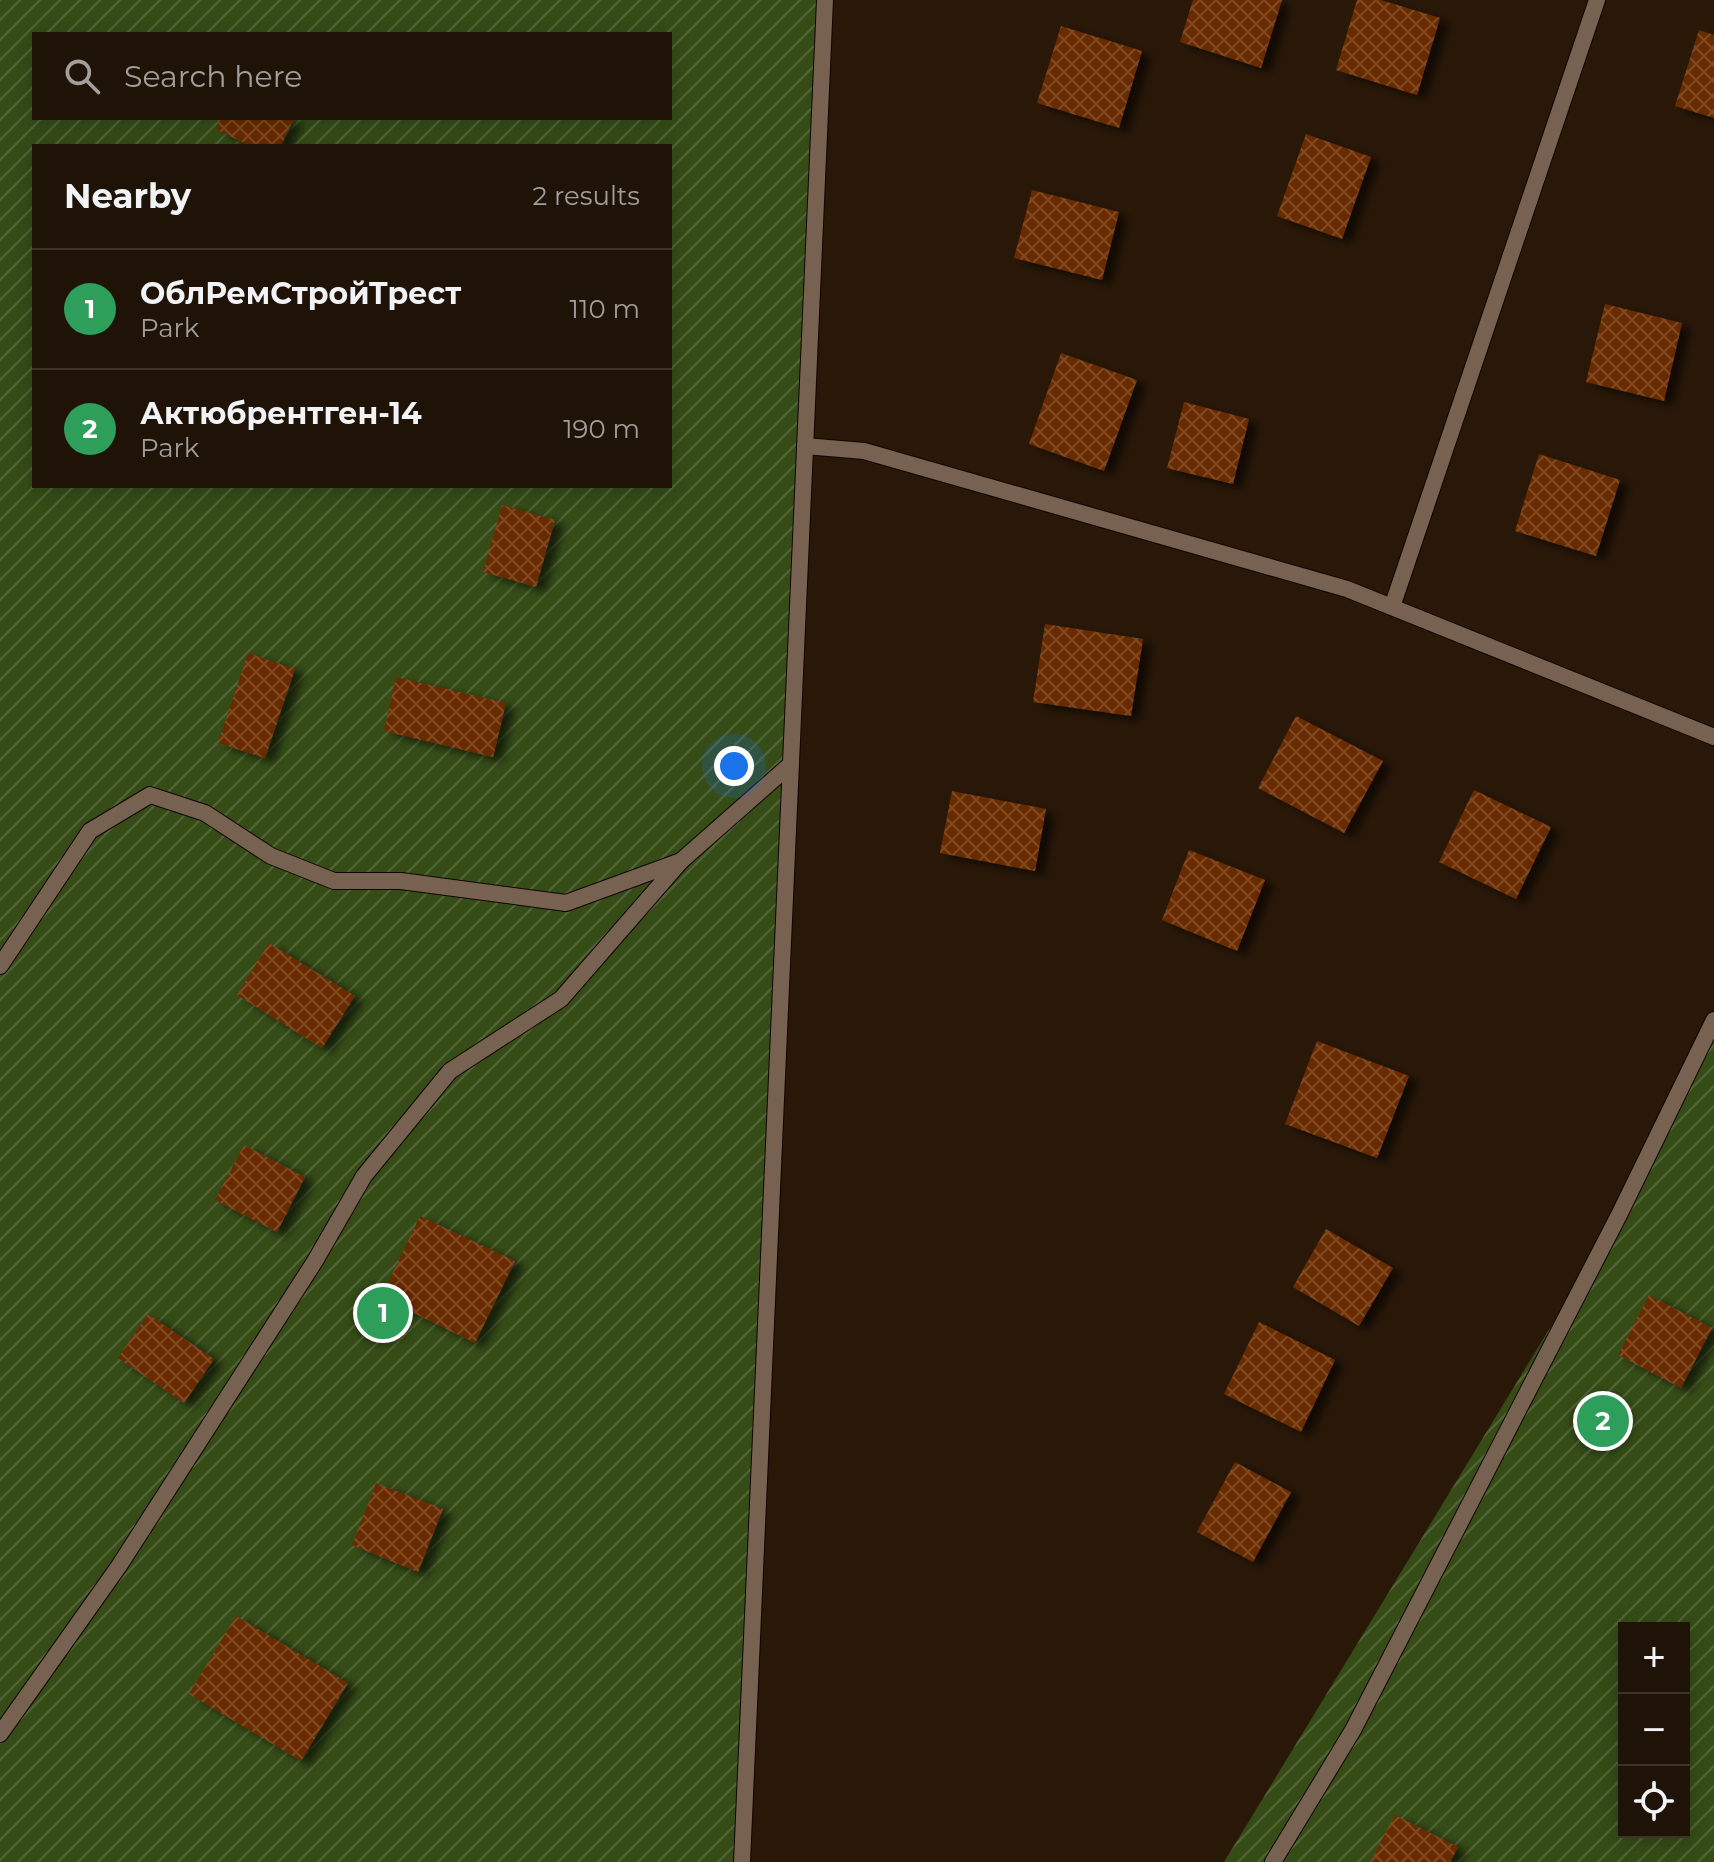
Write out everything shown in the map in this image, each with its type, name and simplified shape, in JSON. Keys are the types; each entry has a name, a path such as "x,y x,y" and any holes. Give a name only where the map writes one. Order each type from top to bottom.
{"lane":[{"path":"742,1862 825,0"},
{"path":"1392,607 1597,0"},
{"path":"805,446 864,451 1347,589 1714,737"},
{"path":"0,1734 119,1566 315,1261 364,1176 450,1071 561,999 681,861 791,764"},
{"path":"0,966 90,831 150,795 205,813 271,856 334,881 401,881 566,903 681,861"},
{"path":"1273,1862 1353,1730 1619,1215 1714,1020"}],"green space":[{"path":"0,0 825,0 742,1862 0,1862"},
{"path":"1714,1024 1714,1862 1224,1862 1619,1215"}],"building":[{"path":"1193,0 1282,0 1261,68 1180,42"},
{"path":"1357,0 1381,0 1440,18 1417,95 1336,70"},
{"path":"1061,26 1142,51 1119,128 1037,103"},
{"path":"1699,30 1714,35 1714,118 1675,106"},
{"path":"220,120 293,120 282,144 246,144 216,129"},
{"path":"1306,134 1371,157 1342,239 1277,216"},
{"path":"1032,190 1119,212 1102,280 1014,258"},
{"path":"1605,304 1682,323 1664,401 1586,382"},
{"path":"1061,353 1137,380 1104,471 1029,444"},
{"path":"1184,402 1249,419 1233,484 1167,468"},
{"path":"1539,454 1620,480 1596,556 1515,531"},
{"path":"502,505 555,520 536,587 483,572"},
{"path":"1045,624 1143,639 1131,716 1033,702"},
{"path":"248,653 295,669 265,758 218,743"},
{"path":"396,677 506,703 493,757 384,731"},
{"path":"1296,716 1383,761 1344,833 1258,788"},
{"path":"1474,790 1551,827 1516,899 1439,862"},
{"path":"952,791 1046,809 1035,871 940,853"},
{"path":"1189,850 1265,880 1237,951 1162,920"},
{"path":"269,943 355,996 322,1048 237,995"},
{"path":"1317,1041 1409,1076 1377,1158 1285,1124"},
{"path":"244,1145 305,1177 277,1232 215,1200"},
{"path":"420,1216 515,1261 475,1343 381,1297"},
{"path":"1326,1229 1393,1268 1359,1326 1293,1287"},
{"path":"1649,1295 1712,1328 1681,1388 1618,1355"},
{"path":"148,1314 214,1359 184,1403 118,1358"},
{"path":"1259,1322 1335,1360 1301,1432 1224,1394"},
{"path":"1235,1462 1291,1492 1253,1562 1197,1532"},
{"path":"376,1483 443,1509 418,1572 352,1545"},
{"path":"236,1616 348,1683 301,1761 189,1694"},
{"path":"1395,1815 1458,1847 1450,1862 1370,1862"}],"place":[{"name":"ОблРемСтройТрест","path":"383,1313"},
{"name":"Актюбрентген-14","path":"1603,1421"}]}
